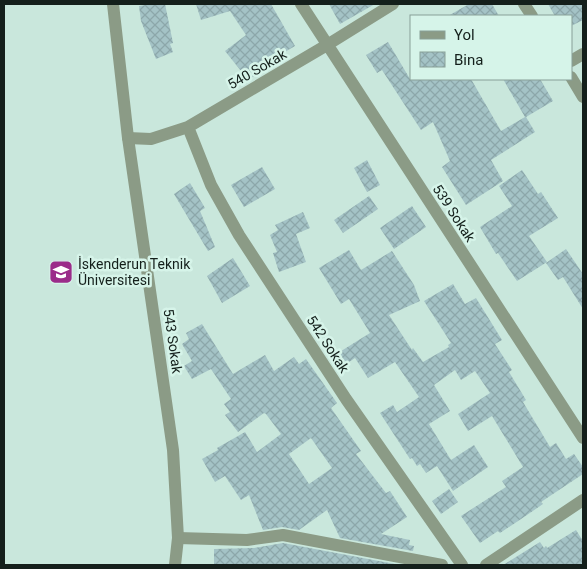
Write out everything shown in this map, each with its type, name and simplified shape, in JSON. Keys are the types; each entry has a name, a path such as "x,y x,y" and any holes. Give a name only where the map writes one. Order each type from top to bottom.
{"street":[{"name":"543 Sokak","path":"113,4 128,138 173,450 178,538 175,565"},
{"name":"539 Sokak","path":"302,4 583,438"},
{"name":"540 Sokak","path":"128,138 151,139 188,127 327,45 392,4"},
{"path":"524,4 531,15"},
{"path":"572,60 583,54"},
{"path":"572,79 583,97"},
{"name":"542 Sokak","path":"188,127 211,185 239,235 346,398 462,565"},
{"path":"486,565 583,500"},
{"path":"178,538 247,540 283,535 442,565"}],"building":[{"path":"165,4 173,43 170,44 173,52 156,59 141,21 139,6"},
{"path":"196,4 271,4 295,46 273,59 246,83 238,73 241,71 225,51 246,35 230,11 201,20"},
{"path":"329,4 375,4 340,24"},
{"path":"469,4 492,4 498,15 450,15"},
{"path":"548,4 583,4 583,20 572,26 572,15 554,15"},
{"path":"388,42 410,80 472,80 501,131 525,117 504,80 541,80 553,101 526,117 535,132 491,160 503,181 466,205 442,167 450,161 433,122 421,130 382,70 377,73 366,55"},
{"path":"367,160 380,185 367,192 354,168"},
{"path":"262,167 275,189 244,207 231,185"},
{"path":"522,170 538,194 541,192 558,218 529,236 547,262 517,281 498,253 496,254 480,227 512,206 499,186"},
{"path":"190,183 205,208 200,211 215,247 208,251 174,194"},
{"path":"369,196 378,209 343,233 334,220"},
{"path":"412,206 426,227 394,249 380,228"},
{"path":"303,212 310,228 296,234 306,262 279,272 273,253 277,252 270,235 278,230 275,225"},
{"path":"566,249 583,274 583,309 563,277 558,280 546,263"},
{"path":"349,250 361,270 392,251 414,285 420,301 389,315 412,350 413,348 423,362 449,347 448,345 451,343 424,301 453,284 465,304 476,298 502,340 495,344 512,370 509,372 526,400 523,402 550,447 556,443 566,459 574,454 583,467 583,474 541,502 543,504 524,517 500,533 498,531 480,543 461,516 506,487 502,481 523,467 492,416 468,431 458,414 490,393 475,371 461,380 455,370 434,385 450,411 429,424 451,460 474,445 488,467 453,491 437,466 426,473 420,464 417,466 412,458 410,459 380,413 393,405 397,412 419,397 395,362 368,378 355,358 346,364 338,353 370,333 349,299 341,304 319,268"},
{"path":"233,258 250,286 222,303 207,276"},
{"path":"202,324 233,374 265,355 274,371 294,357 299,364 306,359 337,403 331,408 361,451 356,454 386,493 390,491 407,517 381,534 410,540 409,545 414,546 413,551 340,538 327,510 299,530 282,527 263,530 249,495 241,500 225,476 215,482 202,459 245,432 257,452 281,434 264,413 238,432 225,415 230,412 224,404 231,399 211,369 192,379 184,366 192,361 182,344 189,339 186,333","holes":["311,438 332,468 309,484 289,454"]},
{"path":"449,489 458,502 441,514 432,501"},
{"path":"576,530 583,541 583,565 503,565 540,542 544,548 546,546 547,548"},
{"path":"283,543 400,565 214,565 214,549 254,548"}],"place":[{"name":"İskenderun Teknik Üniversitesi","path":"61,272"}]}
